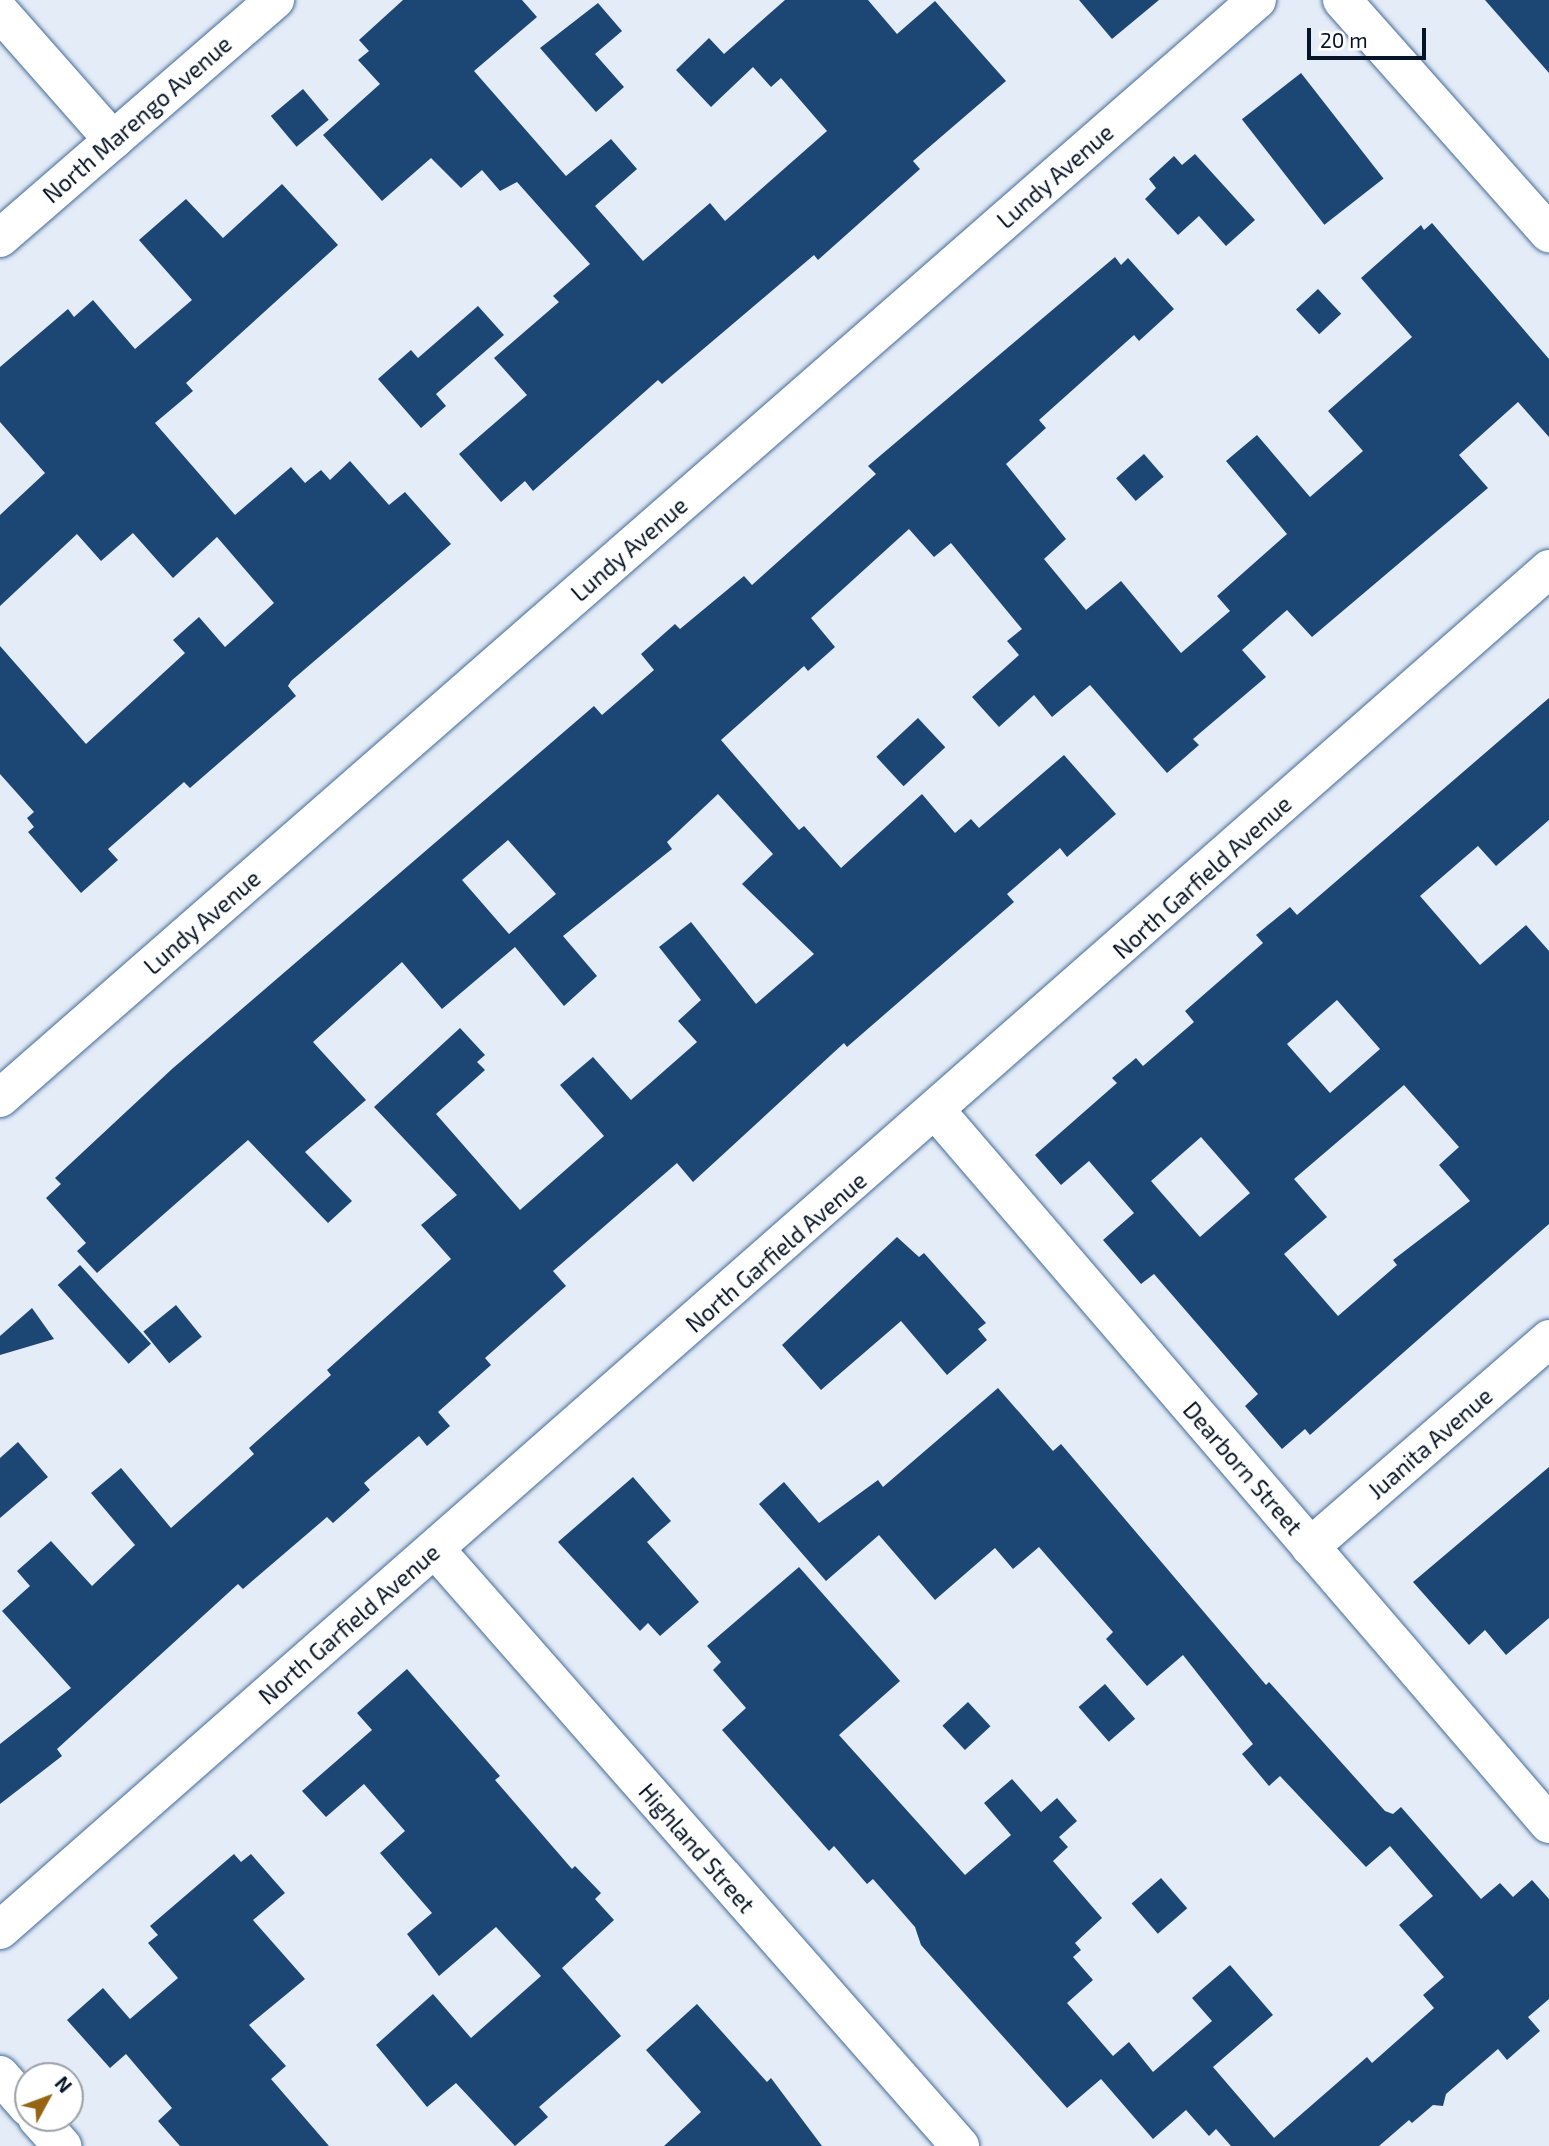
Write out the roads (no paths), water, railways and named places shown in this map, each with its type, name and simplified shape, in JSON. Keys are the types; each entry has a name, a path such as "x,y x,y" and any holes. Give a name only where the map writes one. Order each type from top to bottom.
{"street":[{"name":"North Marengo Avenue","path":"0,238 275,0"},
{"name":"Lundy Avenue","path":"0,1098 1257,0"},
{"path":"1342,0 1549,233"},
{"path":"0,12 113,140"},
{"name":"North Garfield Avenue","path":"0,1930 937,1112 1549,569"},
{"name":"Dearborn Street","path":"937,1112 1549,1824"},
{"name":"Juanita Avenue","path":"1310,1547 1549,1339"},
{"name":"Highland Street","path":"435,1549 960,2146"},
{"path":"0,2076 14,2092"},
{"path":"50,2132 62,2146"}]}
